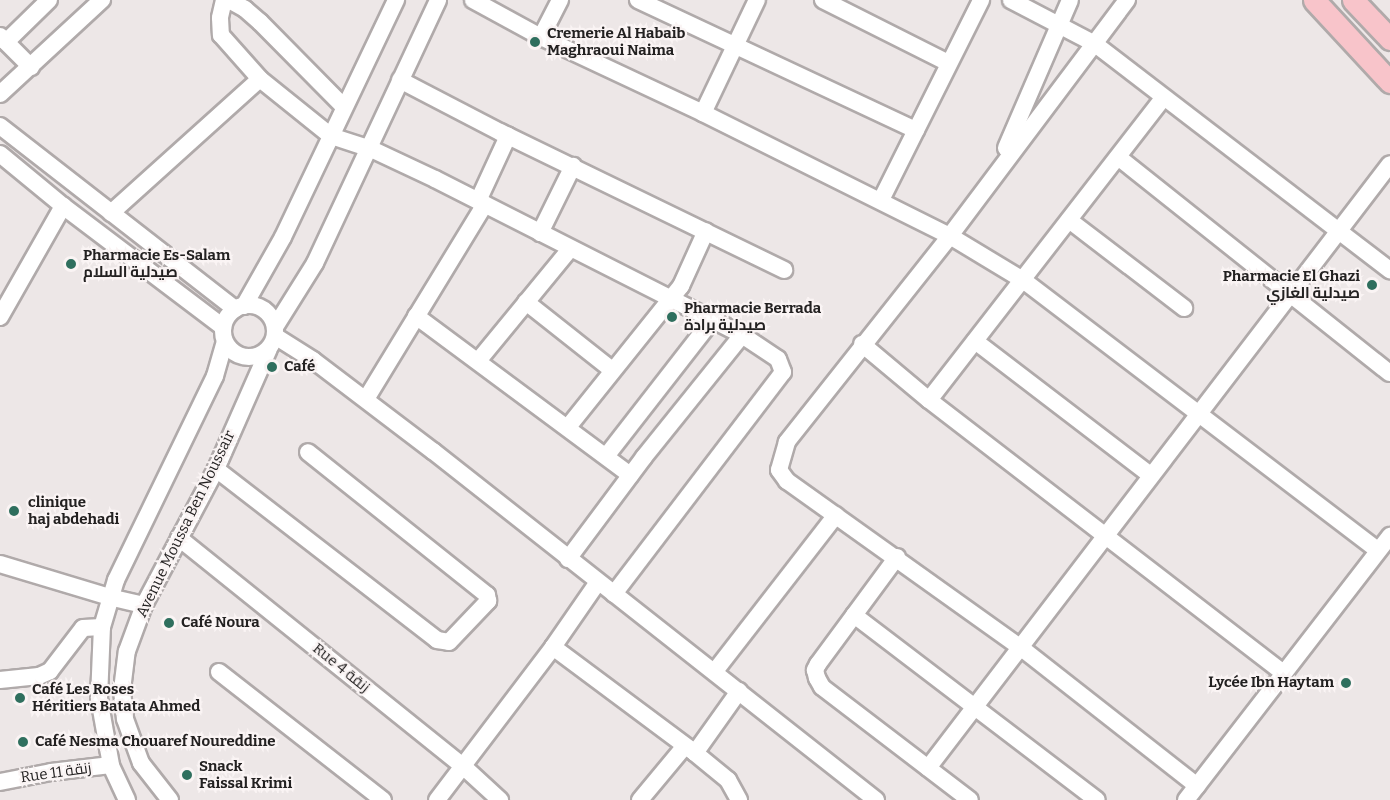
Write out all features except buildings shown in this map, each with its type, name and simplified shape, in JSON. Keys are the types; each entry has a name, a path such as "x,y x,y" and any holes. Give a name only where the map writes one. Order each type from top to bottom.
{"main road":[{"path":"1314,0 1390,82"},
{"path":"1353,0 1390,39"}],"street":[{"path":"31,67 3,39 49,0"},
{"path":"0,94 102,0"},
{"path":"344,106 250,4 226,0 220,18 221,35 260,79 331,136 369,148 481,202 742,335 778,359 783,372 614,594"},
{"path":"127,800 111,765 99,698 102,627 109,597 215,376 225,320 239,307 283,237 396,0"},
{"name":"Avenue Moussa Ben Noussair","path":"170,800 141,763 125,719 123,669 144,605 216,469 273,337 315,263 438,0"},
{"path":"473,0 542,37 703,112 881,200 950,236 1023,280 1378,550"},
{"path":"542,37 560,0"},
{"path":"638,0 916,130"},
{"path":"703,112 757,0"},
{"path":"823,0 948,63"},
{"path":"881,200 981,0"},
{"path":"1011,0 1095,44 1390,270"},
{"path":"996,171 1070,0"},
{"path":"1127,0 996,171 950,236 862,344 787,442 780,457 779,470 787,481 897,557 1020,647 1197,786"},
{"path":"111,213 260,79"},
{"path":"400,80 508,136 784,270"},
{"path":"929,400 1163,98"},
{"path":"0,126 111,213 239,307 260,308 272,319 273,337 254,358 237,355 224,335 0,154"},
{"path":"366,399 481,202 508,136"},
{"path":"1118,157 1390,372"},
{"path":"928,768 1390,164"},
{"path":"540,233 573,166"},
{"path":"0,317 63,206"},
{"path":"1069,220 1184,308"},
{"path":"567,427 681,286 706,231"},
{"path":"478,361 570,249"},
{"path":"526,302 612,370"},
{"path":"416,316 607,455 630,475"},
{"path":"607,455 712,320"},
{"path":"568,559 630,475 742,335"},
{"path":"273,337 366,399 568,559 715,671 876,800"},
{"path":"975,341 1150,475"},
{"path":"862,344 929,400 1282,672"},
{"path":"216,469 437,640 450,642 488,601 487,595 308,452"},
{"path":"715,671 836,515"},
{"path":"1186,800 1282,672 1390,537"},
{"name":"Rue 4 زنقة","path":"179,538 464,767 500,800"},
{"path":"897,557 818,664 815,670 817,678 822,687 970,800"},
{"path":"0,564 109,597 144,605"},
{"path":"437,800 553,647 598,582"},
{"path":"854,615 1097,800"},
{"path":"0,680 39,676 50,671 83,628 102,627"},
{"path":"553,647 728,780 739,800"},
{"path":"219,672 383,800"},
{"path":"640,800 690,750 739,691"},
{"name":"Rue 11 زنقة","path":"0,782 51,772 111,765"}],"place":[{"name":"Cremerie Al Habaib Maghraoui Naima","path":"535,42"},
{"name":"Pharmacie Es-Salam صيدلية السلام","path":"71,264"},
{"name":"Pharmacie El Ghazi صيدلية الغازي","path":"1372,285"},
{"name":"Pharmacie Berrada صيدلية برادة","path":"672,317"},
{"name":"Café","path":"272,367"},
{"name":"clinique haj abdehadi","path":"14,511"},
{"name":"Café Noura","path":"169,623"},
{"name":"Lycée Ibn Haytam","path":"1346,683"},
{"name":"Café Les Roses Héritiers Batata Ahmed","path":"20,698"},
{"name":"Café Nesma Chouaref Noureddine","path":"23,742"},
{"name":"Snack Faissal Krimi","path":"187,775"}]}
